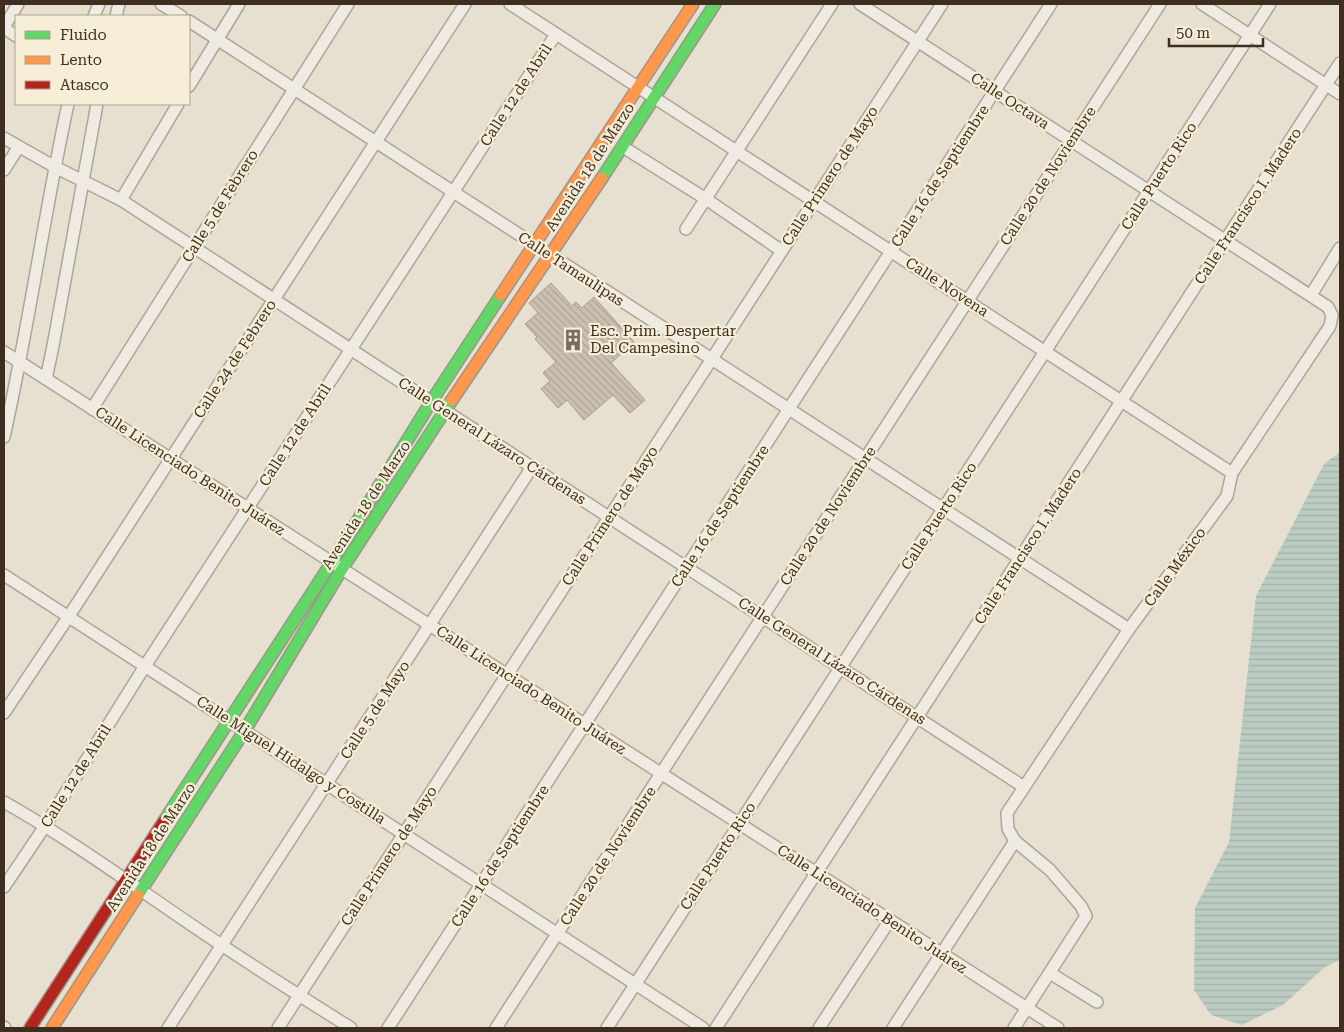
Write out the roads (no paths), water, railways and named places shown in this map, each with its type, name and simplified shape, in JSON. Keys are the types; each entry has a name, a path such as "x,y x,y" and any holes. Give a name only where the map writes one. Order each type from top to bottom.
{"street":[{"path":"15,35 4,28 18,4"},
{"path":"161,4 179,15"},
{"path":"190,84 239,4"},
{"name":"Calle 5 de Febrero","path":"92,408 348,4"},
{"name":"Calle 24 de Febrero","path":"4,712 69,616 465,4"},
{"name":"Calle Novena","path":"510,4 1232,473"},
{"name":"Avenida 18 de Marzo","path":"30,1028 332,562 431,402 533,244 639,88 693,4"},
{"name":"Avenida 18 de Marzo","path":"52,1028 245,730 342,569 445,410 624,147 654,97 715,4"},
{"path":"686,229 832,4"},
{"name":"Calle Octava","path":"860,4 1311,295 1328,307 1332,315"},
{"name":"Calle Primero de Mayo","path":"278,1028 942,4"},
{"name":"Calle 16 de Septiembre","path":"388,1028 1051,4"},
{"name":"Calle 20 de Noviembre","path":"496,1028 1160,4"},
{"path":"1202,4 1340,94"},
{"name":"Calle Puerto Rico","path":"607,1028 1270,4"},
{"name":"Calle Tamaulipas","path":"190,22 1129,629"},
{"name":"Calle 12 de Abril","path":"4,887 45,826 145,666 556,34"},
{"name":"Calle Francisco I. Madero","path":"716,1028 1340,63"},
{"path":"4,437 21,363 55,167 68,105"},
{"path":"46,378 97,105"},
{"path":"121,200 177,105"},
{"name":"Calle General Lázaro Cárdenas","path":"4,138 18,148 121,200 1024,787"},
{"path":"624,147 706,199 782,251"},
{"path":"4,170 18,148"},
{"path":"1311,295 1340,248"},
{"name":"Calle México","path":"1015,841 1008,829 1007,814 1129,629 1227,496 1232,473 1330,326 1332,315"},
{"name":"Calle Licenciado Benito Juárez","path":"4,352 1058,1028"},
{"name":"Calle 5 de Mayo","path":"168,1028 532,467"},
{"name":"Calle Miguel Hidalgo y Costilla","path":"4,575 703,1028"},
{"path":"4,802 45,826 141,889 222,946 351,1028"},
{"path":"892,1028 1015,841 1050,870 1086,916 1014,1028"},
{"path":"820,1028 890,920"},
{"path":"1050,973 1097,1002"}],"place":[{"name":"Esc. Prim. Despertar Del Campesino","path":"573,340"}]}
